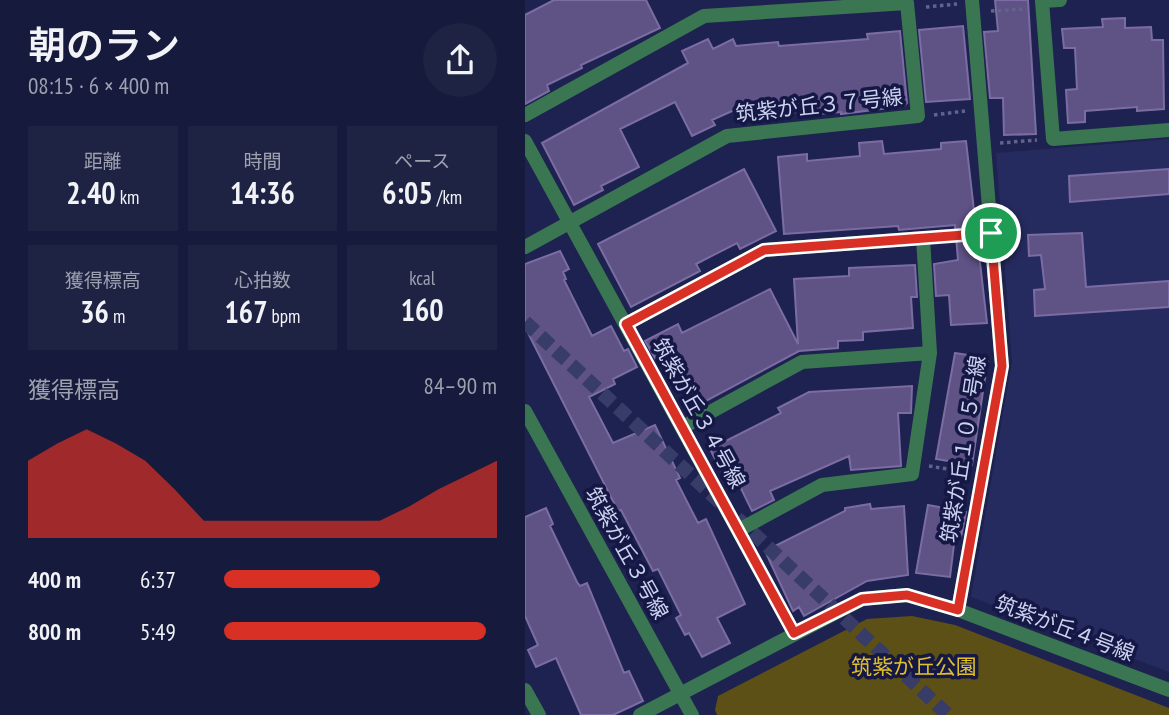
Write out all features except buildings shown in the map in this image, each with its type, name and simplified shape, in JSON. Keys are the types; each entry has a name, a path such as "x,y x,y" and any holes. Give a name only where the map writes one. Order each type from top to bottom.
{"street":[{"path":"1060,0 1042,1 1053,139 1169,130"},
{"path":"525,115 703,16 907,3"},
{"name":"筑紫が丘３７号線","path":"525,247 727,136 918,116 907,3"},
{"name":"筑紫が丘１０５号線","path":"958,610 1002,366 972,4"},
{"name":"筑紫が丘３４号線","path":"525,141 794,633"},
{"path":"626,324 764,250 923,238 930,353 912,474 823,485 739,530"},
{"path":"683,427 802,362 930,353"},
{"name":"筑紫が丘３号線","path":"525,411 692,715"},
{"name":"筑紫が丘４号線","path":"641,715 862,599 907,595 958,610 1169,690"},
{"path":"525,690 539,715"}],"path":[{"path":"907,3 916,8 972,4 983,12 1033,8 1042,1"},
{"path":"918,116 981,110"},
{"path":"984,145 1053,139"},
{"path":"923,238 991,233"},
{"path":"912,474 922,466 982,474"}],"shaded area":[{"path":"1169,139 1169,672 971,597 1012,362 996,153"}],"green space":[{"name":"筑紫が丘公園","path":"912,616 955,625 1169,708 1169,715 717,715 715,710 718,696 867,619"}],"tunnel":[{"path":"525,322 722,504"},
{"path":"737,518 948,715"}],"route":[{"path":"991,233 1002,366 958,610 907,595 862,599 794,633 626,324 764,250 991,233"}]}
